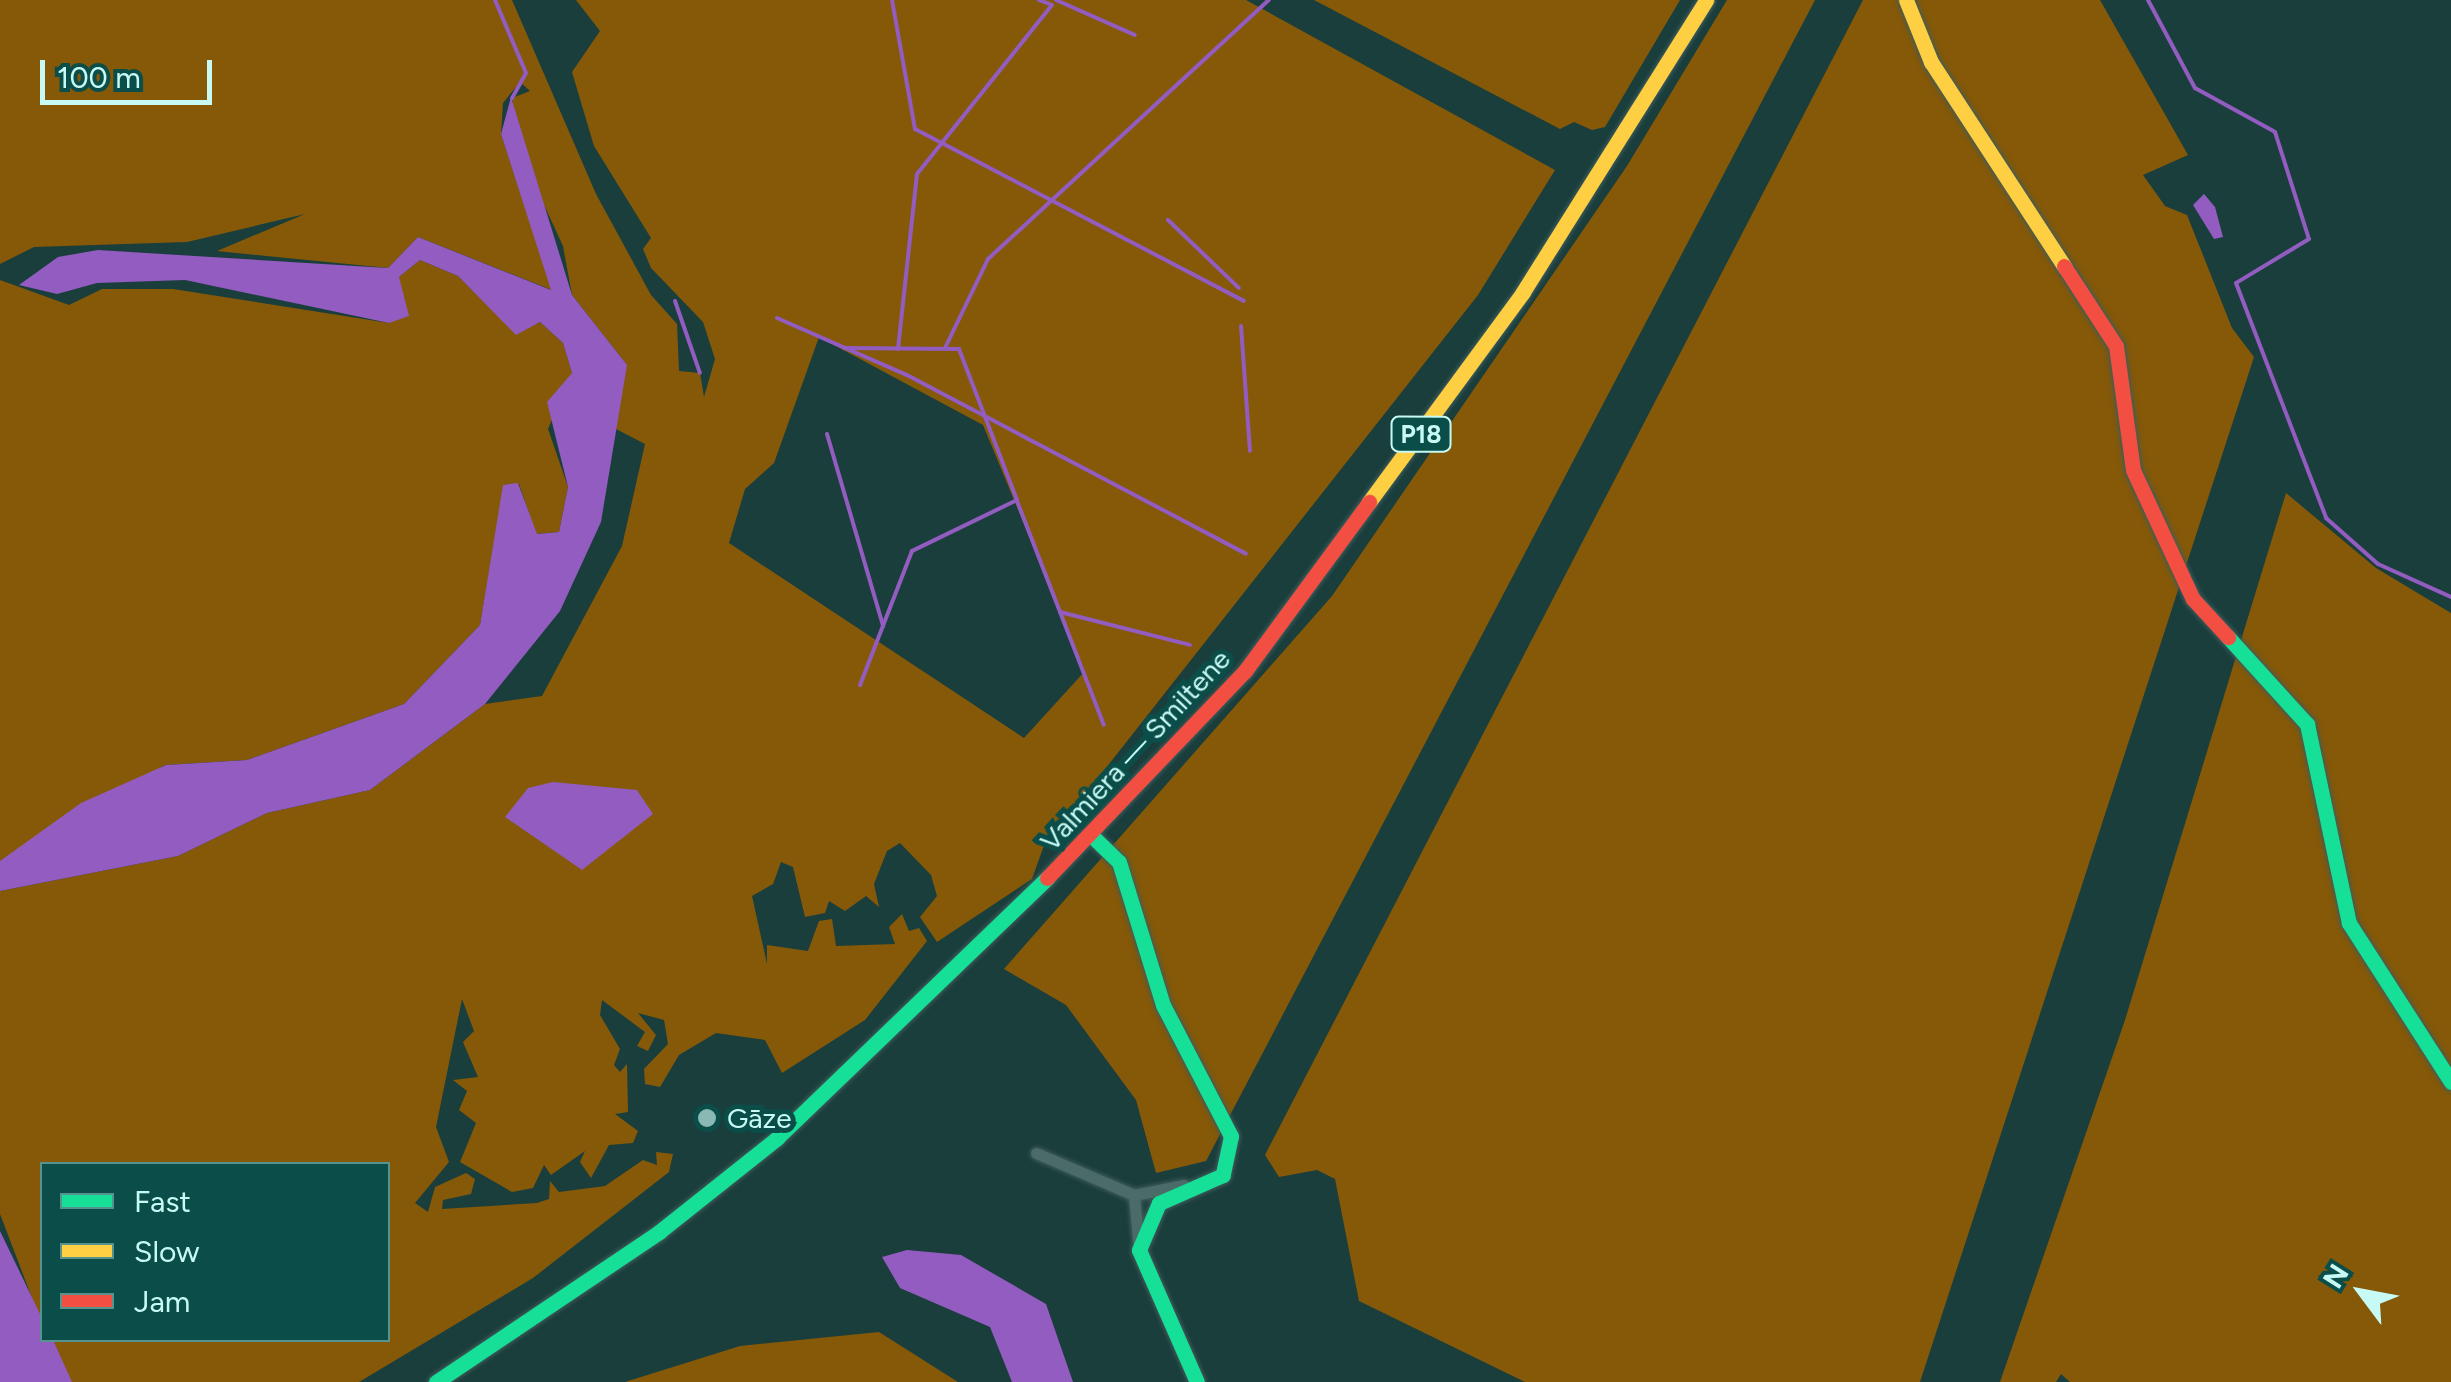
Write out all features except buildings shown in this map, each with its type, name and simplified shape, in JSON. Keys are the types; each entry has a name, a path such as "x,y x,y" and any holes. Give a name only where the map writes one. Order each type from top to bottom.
{"main road":[{"name":"Valmiera — Smiltene","path":"436,1382 658,1232 777,1138 1090,834 1245,671 1342,550 1597,183 1706,0"},
{"path":"1906,0 1931,62 2116,346 2133,470 2193,599 2307,724 2350,923 2451,1082"},
{"path":"1090,834 1119,862 1162,1005 1231,1136 1223,1175 1184,1184 1142,1225 1139,1250 1197,1382"}],"street":[{"path":"1036,1152 1134,1195 1184,1184"},
{"path":"1134,1195 1139,1250"}],"shaded area":[{"path":"0,0 512,0 596,194 651,295 677,324 679,371 700,373 704,397 715,359 703,322 651,268 643,249 651,238 594,146 572,72 600,31 576,0 1246,0 1555,170 1478,295 1043,848 1032,879 937,942 920,917 937,896 931,875 900,843 887,851 874,884 879,907 866,896 845,911 829,901 825,913 805,917 793,867 781,862 773,884 752,896 767,964 767,945 808,951 819,921 832,919 836,946 895,944 889,927 902,914 909,931 919,928 927,941 865,1020 782,1073 765,1040 716,1033 679,1055 660,1087 645,1084 644,1069 668,1044 664,1020 638,1013 656,1035 648,1051 637,1046 645,1032 602,1000 600,1015 620,1049 614,1065 620,1072 627,1064 628,1112 615,1114 638,1131 633,1143 609,1145 591,1178 580,1162 585,1151 551,1175 544,1165 533,1188 512,1192 460,1162 476,1123 459,1110 467,1091 453,1080 478,1077 463,1042 474,1031 462,999 436,1127 449,1162 415,1203 428,1212 435,1187 466,1173 475,1179 471,1194 443,1200 442,1209 537,1203 549,1199 550,1181 559,1192 605,1186 643,1160 657,1165 656,1152 673,1154 669,1172 533,1278 359,1382 67,1382 50,1342 390,1342 390,1162 40,1162 40,1319 0,1214 0,891 178,856 267,813 370,790 485,704 542,696 622,546 645,444 616,429 626,364 572,295 563,246 520,153 512,98 530,91 520,82 503,103 501,134 552,290 418,237 388,268 217,251 305,214 187,242 34,247 0,264","holes":["819,337 983,425 1085,671 1024,738 729,543 745,489 774,463"]},
{"path":"1314,0 1680,0 1605,127 1592,130 1574,122 1560,129"},
{"path":"1727,0 1815,0 1206,1161 1156,1173 1136,1100 1066,1005 1004,969 1332,596 1627,166"},
{"path":"1863,0 2100,0 2188,155 2143,175 2165,206 2187,215 2232,328 2254,357 1920,1382 1525,1382 1359,1301 1335,1179 1317,1170 1279,1177 1265,1155"},
{"path":"511,97 572,295 627,365 601,522 560,611 485,704 370,790 267,813 178,856 0,891 0,861 81,803 166,765 247,760 404,704 480,625 503,485 518,483 537,534 559,532 568,487 547,402 572,373 563,343 540,322 516,335 458,276 420,260 399,277 409,316 389,323 185,280 97,283 57,294 19,285 58,257 98,250 388,268 418,237 551,290 501,134"},
{"path":"2204,194 2215,207 2223,237 2214,239 2193,205"},
{"path":"420,260 458,276 516,334 540,322 563,343 572,373 548,429 568,487 559,532 536,534 519,484 504,485 480,625 404,704 247,760 165,765 0,861 0,280 69,305 102,289 173,289 389,323 399,277"},
{"path":"2286,493 2376,568 2451,613 2451,1382 2070,1382 2061,1374 2056,1382 2000,1382 2125,1020"},
{"path":"553,782 637,790 653,814 582,870 505,817 528,788"},
{"path":"0,1231 40,1314 40,1342 54,1342 72,1382 0,1382"},
{"path":"907,1250 961,1255 1046,1304 1073,1382 1012,1382 990,1327 900,1288 882,1257"},
{"path":"879,1332 958,1382 625,1382 740,1346"}],"waterway":[{"path":"495,0 526,73 512,98"},
{"path":"892,0 915,129 1244,301"},
{"path":"898,349 917,174 1052,5 1039,0"},
{"path":"1056,0 1135,35"},
{"path":"945,348 988,259 1269,0"},
{"path":"2148,0 2195,88 2275,132 2309,239 2236,283 2326,518 2378,564 2451,597"},
{"path":"1168,220 1239,288"},
{"path":"675,301 700,373"},
{"path":"777,318 907,375 1246,554"},
{"path":"1241,326 1250,451"},
{"path":"844,348 959,349 1017,500 912,551 860,685"},
{"path":"827,434 883,626"},
{"path":"1017,501 1104,725"},
{"path":"1060,612 1190,645"}],"traffic: fast":[{"path":"2228,637 2307,724 2349,923 2451,1082"},
{"path":"1090,834 1119,862 1163,1005 1231,1136 1223,1175 1159,1203 1139,1250 1197,1382"},
{"path":"436,1382 659,1232 777,1138 1047,878"}],"traffic: slow":[{"path":"1369,502 1523,292 1706,0"},
{"path":"1906,0 1931,62 2064,266"}],"traffic: jam":[{"path":"2064,266 2116,346 2133,470 2193,599 2228,637"},
{"path":"1047,878 1245,671 1369,502"}],"place":[{"name":"Gāze","path":"707,1118"}]}
